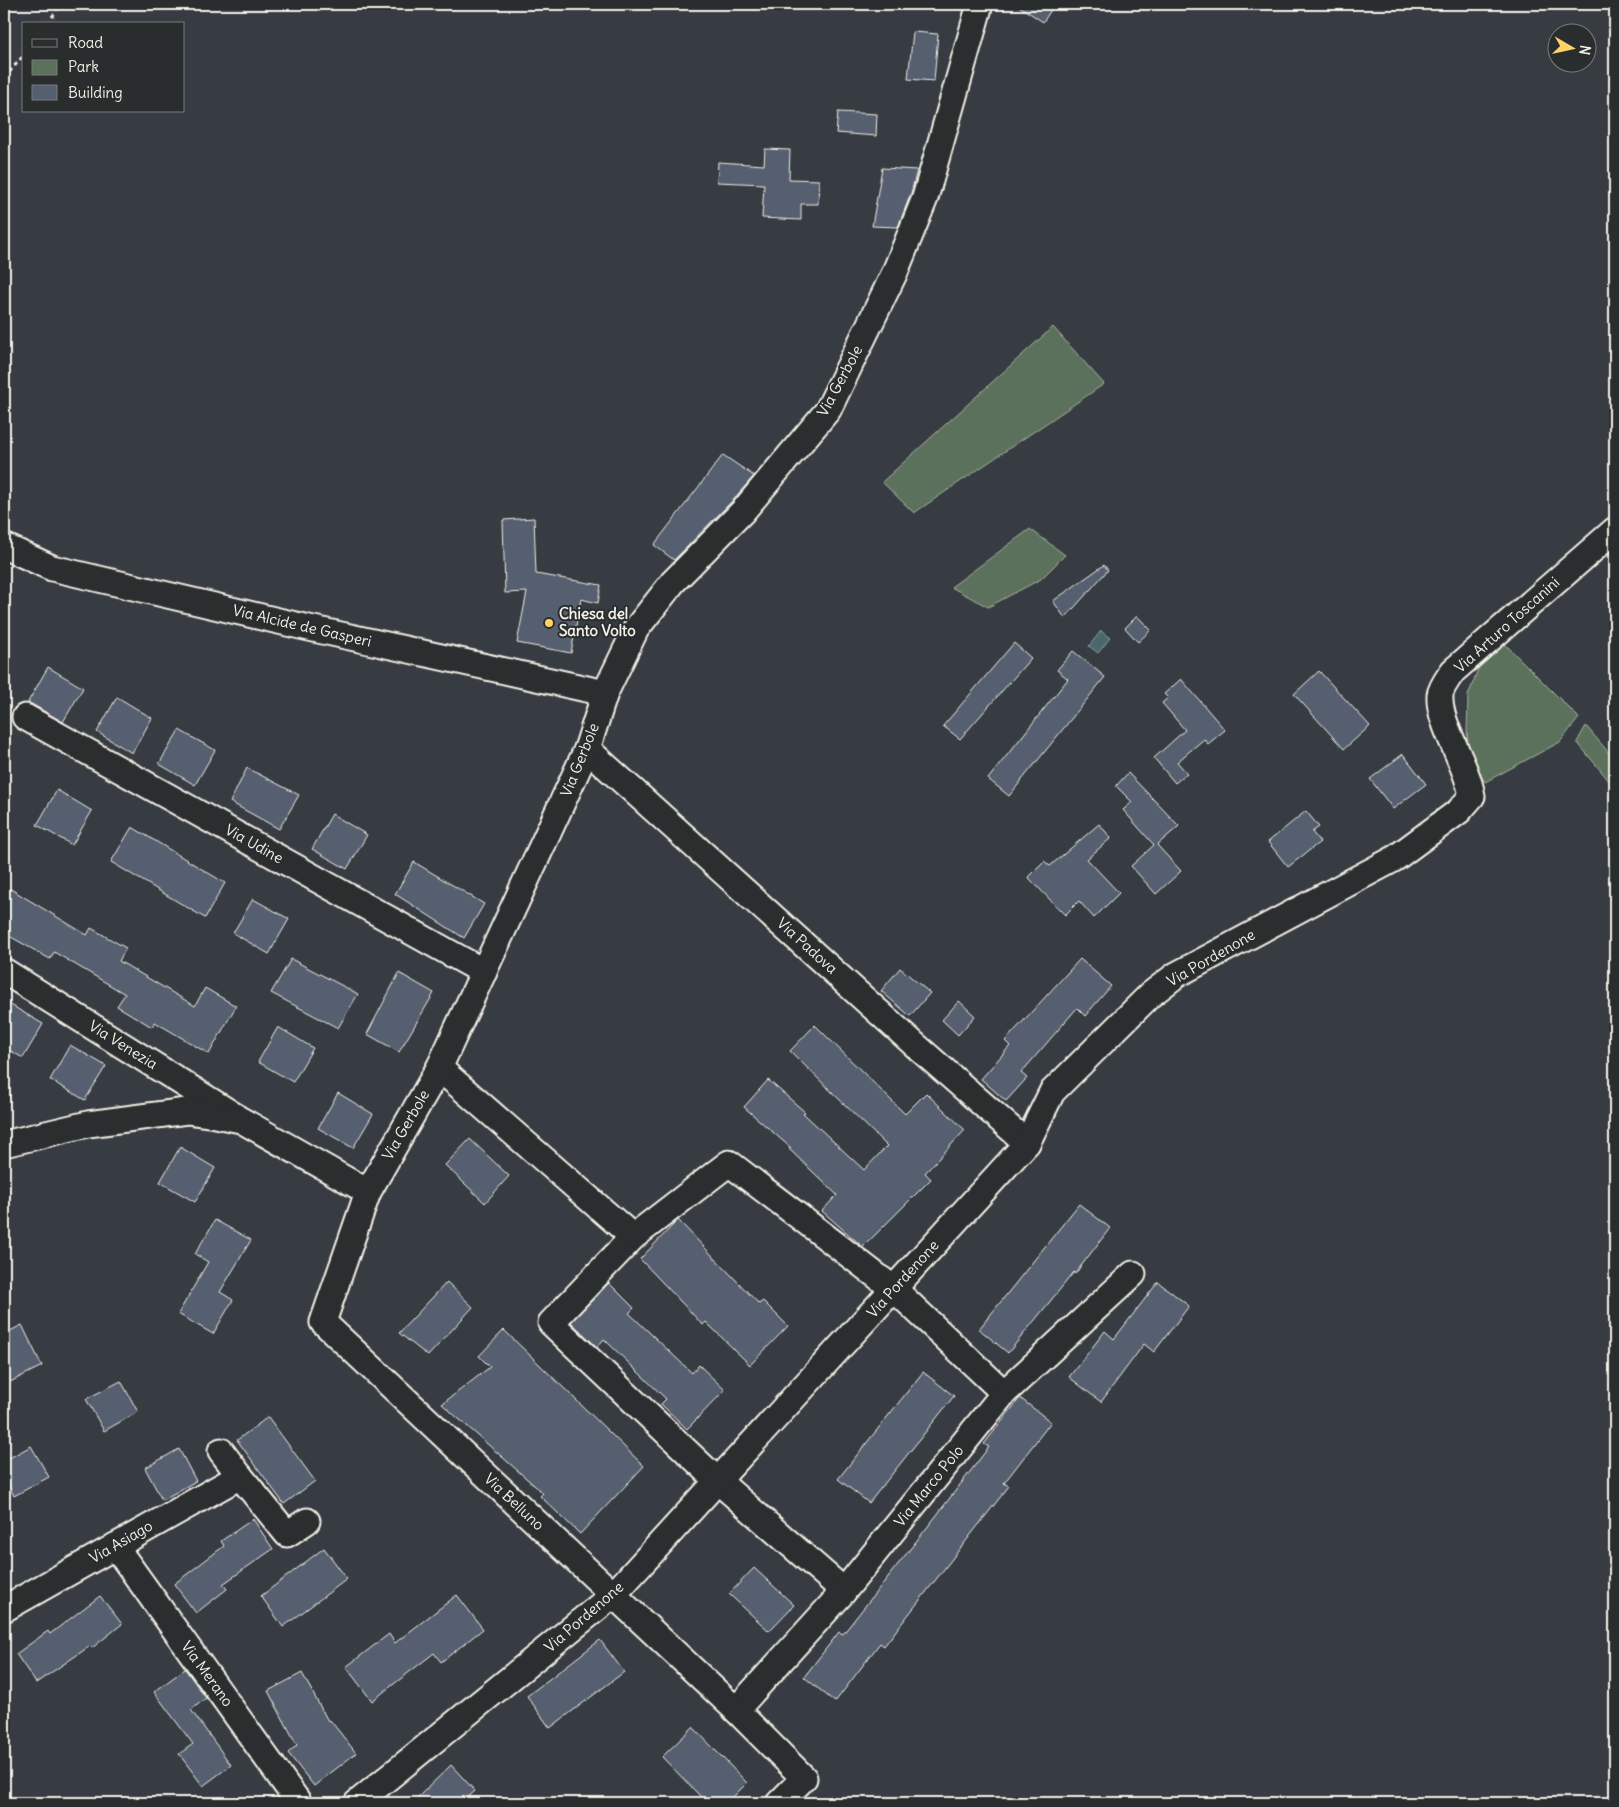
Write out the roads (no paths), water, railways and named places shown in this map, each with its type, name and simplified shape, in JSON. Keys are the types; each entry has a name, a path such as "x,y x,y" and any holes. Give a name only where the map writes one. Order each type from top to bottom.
{"street":[{"name":"Via Gerbole","path":"368,1192 440,1068 587,749 605,693 636,629 672,582 743,511 828,410 895,272 925,198 980,4"},
{"name":"Via Arturo Toscanini","path":"1472,796 1470,780 1442,713 1440,693 1454,671 1615,530"},
{"name":"Via Alcide de Gasperi","path":"4,546 52,568 300,626 605,693"},
{"name":"Via Udine","path":"25,717 484,972"},
{"name":"Via Padova","path":"587,749 914,1044 1027,1143"},
{"name":"Via Pordenone","path":"357,1803 613,1595 1027,1143 1052,1092 1150,995 1176,975 1394,859 1459,810 1472,796"},
{"name":"Via Venezia","path":"4,971 204,1094 241,1120"},
{"path":"440,1068 633,1237"},
{"path":"4,1144 88,1124 187,1111 241,1120 368,1192"},
{"path":"844,1591 718,1481 551,1323 633,1237 729,1163 894,1289 1004,1393"},
{"name":"Via Belluno","path":"368,1192 323,1322 736,1710 804,1778 779,1803"},
{"name":"Via Marco Polo","path":"736,1710 844,1591 1004,1393 1134,1274"},
{"path":"221,1451 287,1534 307,1521"},
{"name":"Via Asiago","path":"4,1609 240,1476"},
{"name":"Via Merano","path":"115,1546 299,1803"}],"water":[{"path":"1101,631 1110,638 1098,653 1089,646"}],"place":[{"name":"Chiesa del Santo Volto","path":"549,623"}]}
